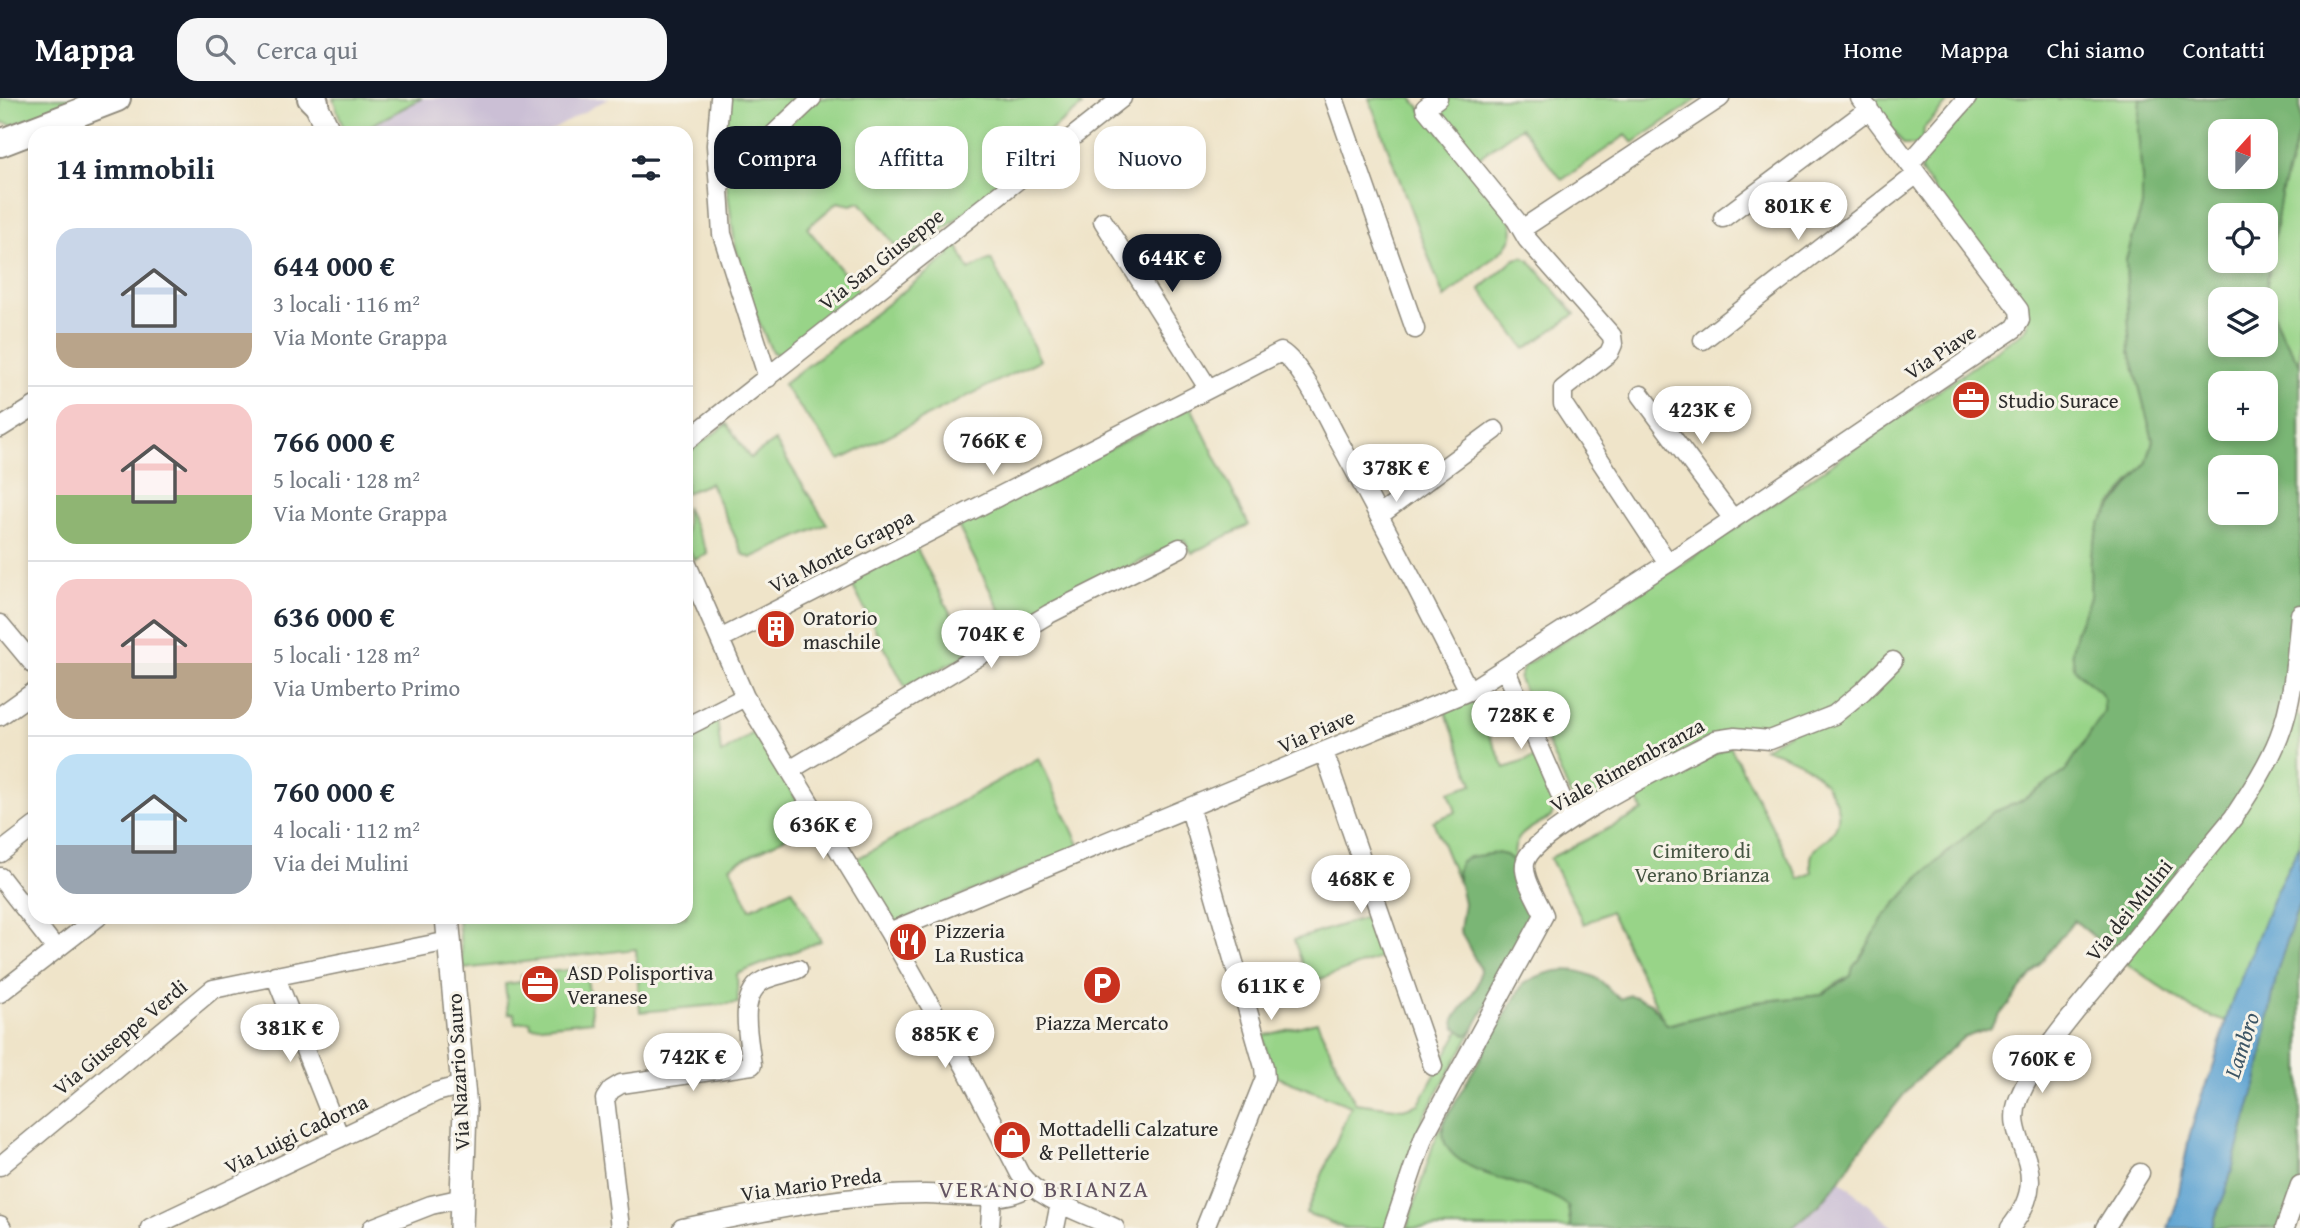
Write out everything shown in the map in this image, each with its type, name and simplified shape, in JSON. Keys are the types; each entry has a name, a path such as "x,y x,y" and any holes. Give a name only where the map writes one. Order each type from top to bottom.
{"highway":[{"path":"36,126 117,98"},
{"path":"7,136 28,129"}],"main road":[{"path":"313,99 326,126"},
{"name":"Via Nazario Sauro","path":"448,924 465,1108 461,1228"}],"street":[{"path":"718,126 720,98"},
{"path":"782,126 812,98"},
{"name":"Via San Giuseppe","path":"693,436 1122,98"},
{"path":"1334,98 1415,330"},
{"path":"1438,98 1425,108 1522,229 1527,239 1612,336 1613,344 1609,353 1563,389 1563,404 1668,563"},
{"path":"1522,229 1720,98"},
{"path":"1703,340 1914,168 1967,98"},
{"name":"Via Piave","path":"890,932 1469,691 1668,563 2015,328 2020,320 2019,310 1864,104 1723,218"},
{"path":"719,189 722,234 768,378"},
{"path":"1103,221 1208,388"},
{"name":"Via Monte Grappa","path":"720,639 1282,352 1289,357 1316,399 1380,516"},
{"path":"1641,395 1732,519"},
{"path":"0,428 28,410"},
{"path":"1469,691 1380,516 1495,430"},
{"path":"790,770 1049,614 1180,548"},
{"path":"693,578 746,697 890,932 964,1065 1020,1174 1030,1185 1060,1203 1115,1228"},
{"name":"Via dei Mulini","path":"2015,1226 2026,1202 2031,1174 2014,1120 2014,1108 2020,1094 2055,1037 2234,818 2251,791 2284,722 2289,703 2300,614"},
{"path":"0,624 28,658"},
{"name":"Viale Rimembranza","path":"1393,1228 1424,1136 1544,915 1528,879 1525,862 1533,848 1571,819 1715,740 1735,737 1770,740 1834,715 1893,661"},
{"path":"1505,668 1571,819"},
{"path":"0,716 28,696"},
{"path":"693,724 746,697"},
{"path":"1324,752 1433,1066"},
{"path":"1190,809 1261,1055 1265,1078 1205,1228"},
{"path":"0,853 28,831"},
{"path":"0,877 28,913"},
{"path":"37,924 56,949"},
{"path":"0,993 89,924"},
{"name":"Via Giuseppe Verdi","path":"0,1166 213,989 449,941"},
{"path":"620,1228 605,1099 611,1090 621,1084 752,1065 747,1009 750,992 764,980 798,970"},
{"path":"275,975 340,1138"},
{"name":"Via Luigi Cadorna","path":"150,1228 436,1092 463,1085"},
{"path":"2105,1228 2140,1173"},
{"name":"Via Mario Preda","path":"682,1228 812,1202 891,1195 992,1196 1021,1191 1030,1185"},
{"path":"2285,1228 2300,1185"},
{"path":"990,1228 992,1196"},
{"path":"372,1228 431,1205 463,1198"},
{"path":"1055,1228 1060,1203"}],"shaded area":[{"path":"422,98 609,98 559,126 370,126"},
{"path":"1840,1180 1894,1228 1792,1228 1819,1205"}],"green space":[{"path":"0,98 88,98 12,125 0,122"},
{"path":"333,98 422,98 370,126 343,126"},
{"path":"727,98 1075,98 1082,106 1056,126 982,126 982,189 994,189 906,259 860,202 851,205 838,202 807,228 861,294 781,356 772,352 751,304 735,245 727,189 841,189 841,126 726,126"},
{"path":"1369,98 1412,98 1511,220 1512,236 1504,249 1444,298"},
{"path":"1445,98 1699,98 1633,143 1626,135 1562,180 1521,127 1474,161 1436,108"},
{"path":"1869,98 1956,98 1953,102 1948,102 1924,128 1923,137 1916,145 1904,145"},
{"name":"Cimitero di Verano Brianza","path":"1976,98 2140,98 2138,130 2142,206 2126,260 2130,351 2153,440 2147,462 2110,507 2091,554 2090,597 2076,632 2074,667 2100,691 2104,699 2104,712 2065,772 2019,802 1993,812 1921,876 1883,918 1853,967 1851,976 1821,995 1756,1002 1666,1025 1610,911 1584,924 1550,858 1643,811 1635,795 1730,746 1799,879 1812,873 1814,850 1831,835 1838,820 1835,802 1825,784 1811,770 1795,760 1764,748 1830,709 1778,733 1737,730 1595,801 1571,796 1519,679 1524,666 1776,502 2024,331 2028,325 2028,315 1921,172 1922,162"},
{"path":"2140,98 2300,98 2300,127 2278,213 2278,203 2208,203 2208,273 2269,273 2266,287 2208,287 2208,357 2278,357 2278,326 2300,364 2300,614 2289,703 2251,791 2119,958 2074,920 1989,1029 1963,1038 1914,1082 1855,1156 1840,1180 1819,1205 1792,1228 1571,1228 1568,1206 1555,1198 1464,1163 1451,1153 1444,1140 1443,1123 1523,984 1551,972 1580,972 1599,980 1620,999 1630,995 1651,1003 1667,1025 1756,1002 1821,995 1851,976 1853,967 1883,918 1921,876 1993,812 2019,802 2065,772 2104,712 2104,699 2099,691 2074,667 2072,650 2090,597 2091,554 2100,523 2147,462 2153,440 2130,351 2126,260 2142,206 2138,130"},
{"path":"2300,127 2300,364 2278,326 2278,287 2266,287 2269,273 2278,273 2278,213"},
{"path":"954,238 969,270 991,259 1040,360 840,460 783,385 950,255 944,245"},
{"path":"1523,257 1530,261 1575,314 1525,349 1480,289 1515,259"},
{"path":"1191,407 1249,525 1192,553 1184,540 1092,585 1010,630 958,526"},
{"path":"727,424 750,458 775,441 827,524 751,558 743,554 710,483 693,490 693,449"},
{"path":"693,522 708,554 694,560 693,558"},
{"path":"916,547 971,653 905,687 850,581"},
{"path":"1473,701 1505,768 1538,756 1557,801 1551,817 1529,829 1518,839 1515,845 1515,862 1506,855 1457,872 1458,882 1433,821 1456,812 1449,792 1473,784 1445,711"},
{"path":"2289,703 2300,719 2300,845 2276,891 2225,1022 2192,1009 2119,958"},
{"path":"717,718 721,754 756,731 811,824 730,866 750,909 792,889 821,941 737,974 738,1003 640,1012 636,949 463,969 459,924 693,924 693,730"},
{"path":"1039,758 1080,847 892,924 855,860"},
{"path":"1497,853 1506,855 1515,862 1533,899 1532,920 1472,1032 1466,1035 1455,1027 1454,1019 1476,988 1480,969 1460,930 1464,903 1457,872 1461,861 1469,857"},
{"path":"2300,902 2300,1185 2285,1228 2211,1228 2226,1191 2258,1078 2277,971"},
{"path":"1373,915 1388,955 1309,983 1294,940"},
{"path":"586,968 592,1021 531,1027 530,1021 515,1023 514,1013 508,1014 505,984 521,982 521,975"},
{"path":"1317,1022 1355,1103 1403,1109 1419,1104 1460,1029 1472,1032 1423,1118 1387,1228 1344,1228 1306,1213 1351,1106 1272,1075 1263,1036"},
{"path":"1443,1123 1444,1141 1484,1173 1558,1197 1568,1206 1571,1228 1407,1228 1433,1145"}],"water":[{"name":"Lambro","path":"2300,845 2300,902 2277,971 2258,1078 2226,1191 2211,1228 2168,1228 2177,1202 2189,1137 2230,1006 2276,891"}],"place":[{"name":"Studio Surace","path":"1971,400"},
{"name":"Oratorio maschile","path":"776,629"},
{"name":"Pizzeria La Rustica","path":"908,942"},
{"name":"ASD Polisportiva Veranese","path":"540,984"},
{"name":"Piazza Mercato","path":"1102,985"},
{"name":"Mottadelli Calzature & Pelletterie","path":"1012,1140"}],"district":[{"name":"VERANO BRIANZA","path":"1044,1188"}]}
